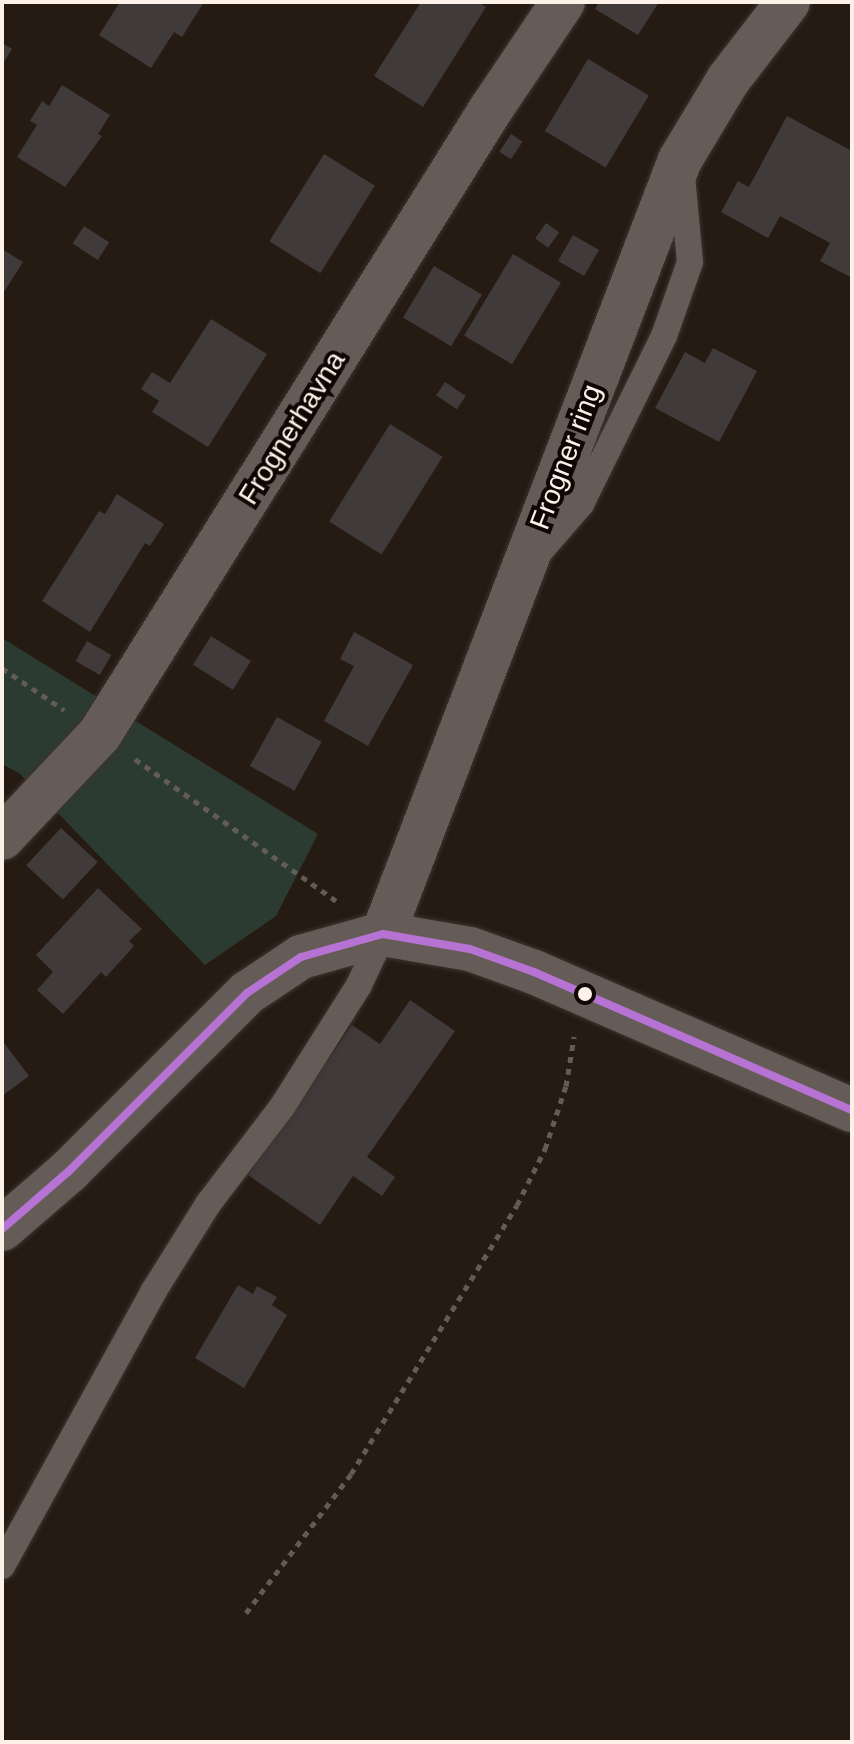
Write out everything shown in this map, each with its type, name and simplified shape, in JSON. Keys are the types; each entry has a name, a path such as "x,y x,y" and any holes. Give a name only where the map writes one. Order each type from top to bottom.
{"street":[{"name":"Frognerhavna","path":"2,838 100,734 491,109 563,2"},
{"name":"Frogner ring","path":"383,934 680,160 728,80 788,2"},
{"path":"2,1229 69,1171 247,993 301,957 383,934 470,949 582,993 852,1110"}],"lane":[{"path":"2,1566 153,1292 208,1204 282,1107 359,985 383,934"}],"path":[{"path":"2,668 383,934"},
{"path":"246,1613 351,1474 517,1205 545,1149 566,1086 582,993"}],"green space":[{"path":"2,638 318,834 276,916 205,965 19,773 2,764"}],"building":[{"path":"120,2 204,2 182,37 174,32 151,68 99,35"},
{"path":"421,2 478,2 486,7 423,107 374,76"},
{"path":"599,2 659,2 638,35 595,9"},
{"path":"2,43 12,49 2,65"},
{"path":"588,59 649,96 606,168 545,131"},
{"path":"62,85 110,115 98,134 102,136 65,187 17,157 37,125 30,121 42,101 49,106"},
{"path":"787,116 852,151 852,278 820,261 830,243 780,216 768,238 721,212 738,181 749,187"},
{"path":"511,134 523,142 511,159 499,151"},
{"path":"324,154 375,186 320,273 269,241"},
{"path":"546,223 559,232 548,248 535,239"},
{"path":"84,226 109,242 98,260 73,244"},
{"path":"573,235 599,250 584,276 558,261"},
{"path":"2,249 23,262 2,295"},
{"path":"513,254 561,283 512,364 464,335"},
{"path":"434,266 482,295 451,346 403,317"},
{"path":"211,319 267,354 208,447 152,412 159,401 141,389 152,372 170,383"},
{"path":"713,348 757,371 719,442 655,408 685,352 705,363"},
{"path":"445,382 466,396 457,409 436,395"},
{"path":"390,424 443,457 382,554 329,522"},
{"path":"117,494 164,524 150,546 145,543 90,632 42,601 99,511 105,514"},
{"path":"354,632 413,665 368,746 324,721 354,666 340,659"},
{"path":"211,636 251,661 233,690 193,665"},
{"path":"87,641 111,655 100,675 76,661"},
{"path":"277,717 322,742 294,791 250,766"},
{"path":"61,828 98,862 63,899 26,865"},
{"path":"98,888 142,929 129,941 134,946 106,977 101,972 63,1014 37,990 53,972 36,955"},
{"path":"410,1000 455,1031 367,1157 395,1177 382,1196 353,1176 320,1225 248,1175 352,1025 380,1044"},
{"path":"2,1040 29,1076 2,1096"},
{"path":"238,1285 253,1294 257,1286 277,1297 272,1305 287,1315 244,1388 195,1358"}],"transit line":[{"path":"2,1229 69,1171 247,993 301,957 383,934 470,949 534,972 852,1110"}]}
